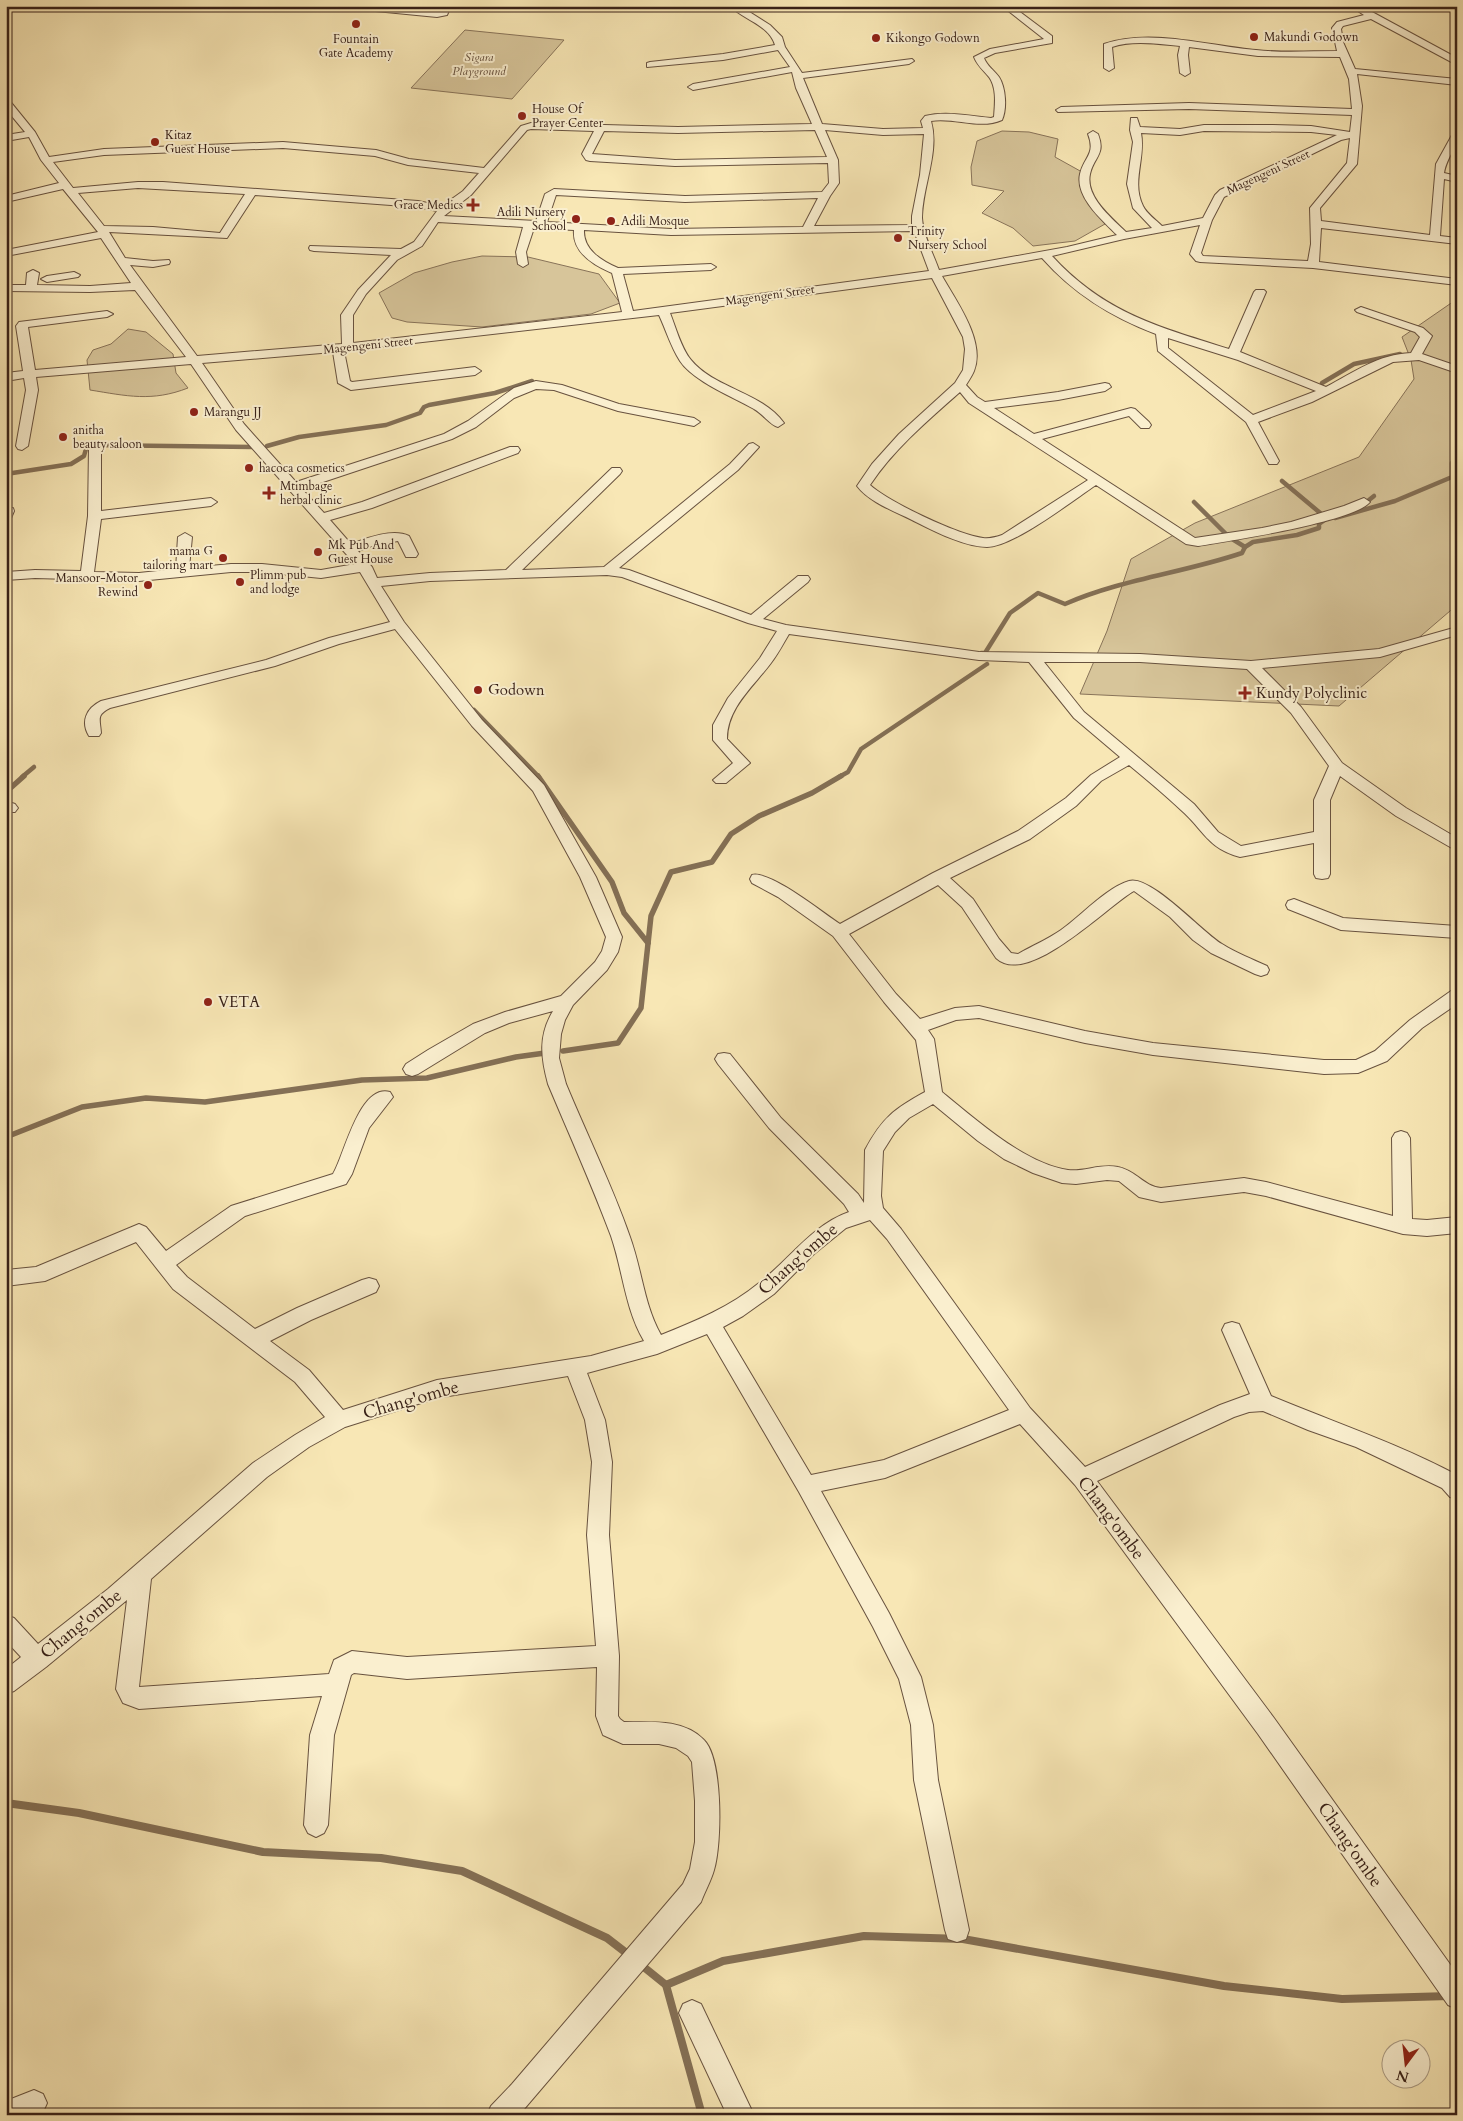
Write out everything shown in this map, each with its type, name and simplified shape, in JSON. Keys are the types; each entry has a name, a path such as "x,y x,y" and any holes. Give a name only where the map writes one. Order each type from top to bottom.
{"street":[{"path":"355,6 437,14 444,13 447,6"},
{"path":"734,6 767,27 777,37 780,47 797,72 833,160 834,183 825,195 806,231"},
{"path":"1006,6 1049,38 1049,41 993,51 982,54 979,57 980,62 997,81 999,88 999,118 992,121 940,117 928,118 926,121 929,132 925,175 917,216 918,228 935,273 969,337 971,349 969,370 960,385 903,437 863,486 866,490 929,522 980,542 994,542 1007,538 1096,480"},
{"path":"1354,6 1457,62"},
{"path":"1314,265 1316,208 1322,198 1352,164 1352,134 1358,98 1351,71 1336,33 1337,25 1371,16"},
{"path":"1108,68 1107,46 1115,42 1147,42 1260,53 1343,54"},
{"path":"1185,45 1183,55 1185,74"},
{"path":"650,65 723,57 780,47"},
{"path":"693,86 797,72 909,61"},
{"path":"1351,71 1457,82"},
{"path":"6,102 32,134 46,160 102,232 138,286 195,361 240,427 365,566 372,583 398,624 477,723 538,788 588,877 614,937 610,952 601,966 566,1001 556,1020 552,1034 550,1058 557,1084 620,1235 629,1262 643,1322 657,1346"},
{"path":"1061,110 1221,106 1356,112"},
{"path":"1130,108 1138,142 1132,184 1138,208 1159,229"},
{"path":"474,370 351,386 344,383 343,348 347,315 350,308 382,269 401,252 418,244 435,219 467,193 524,128 601,127 678,130 818,127 883,132 929,132"},
{"path":"601,127 587,154 590,158 675,163 833,160"},
{"path":"1135,130 1180,132 1204,128 1297,128 1352,134"},
{"path":"6,138 32,134"},
{"path":"1093,134 1097,142 1097,151 1084,175 1085,184 1100,212 1124,236"},
{"name":"Magengeni Street","path":"6,378 28,374 343,348 663,311 935,273 1045,255 1124,236 1207,220 1220,195 1224,192 1352,134"},
{"path":"1434,238 1441,164 1457,135"},
{"path":"46,160 104,152 283,146 376,153 408,162 486,172"},
{"path":"1439,175 1457,179"},
{"path":"6,199 68,188 138,185 418,204 444,210"},
{"path":"523,264 521,252 550,194 554,192 685,198 825,195"},
{"path":"9,253 102,232 153,230 223,236 251,193"},
{"path":"435,219 534,226 671,232 918,228"},
{"path":"1207,220 1195,254 1200,259 1314,265 1457,282"},
{"path":"1316,224 1457,241"},
{"path":"578,228 578,240 586,252 602,265 617,271 711,267"},
{"path":"314,248 401,252"},
{"path":"1045,255 1057,268 1100,304 1162,332 1233,354 1326,392"},
{"path":"122,261 145,264 165,262"},
{"path":"617,271 628,315"},
{"path":"6,288 32,280 74,275"},
{"path":"32,280 90,289 138,286"},
{"path":"1233,354 1260,292"},
{"path":"1362,310 1424,333 1426,336 1414,356"},
{"path":"663,311 685,360 689,364 699,372 765,409 778,423"},
{"path":"22,446 32,390 28,374 23,324 107,314"},
{"path":"1162,332 1161,344 1167,355 1217,391 1251,420 1273,461"},
{"path":"1251,420 1326,392 1375,364 1397,357 1414,356 1457,370"},
{"path":"294,487 428,444 457,432 472,425 506,398 528,386 538,384 594,402 630,411 694,422"},
{"path":"960,385 973,400 1194,542 1286,527 1349,509 1364,502"},
{"path":"983,406 1058,396 1105,387"},
{"path":"1032,438 1115,414 1131,412 1145,425"},
{"path":"87,576 95,516 95,447"},
{"path":"607,570 734,467 753,448"},
{"path":"322,518 366,505 514,450"},
{"path":"511,573 616,471"},
{"path":"95,516 211,502"},
{"path":"182,573 185,537"},
{"path":"349,549 373,541 400,537 404,539 410,554"},
{"path":"6,576 35,574 139,577 231,568 262,568 320,574 365,566"},
{"path":"372,583 430,576 607,570 624,573 753,620 785,629 978,656 1140,658 1252,665 1380,653 1457,631"},
{"path":"753,620 803,579"},
{"path":"94,734 92,716 96,709 106,704 270,664 334,641 398,624"},
{"path":"721,780 742,763 720,740 720,725 736,698 766,660 785,629"},
{"path":"1033,658 1079,715 1189,808 1218,841 1234,851 1240,852 1322,836"},
{"path":"1252,665 1296,710 1337,766 1401,812 1439,833 1457,846"},
{"path":"839,932 939,877 1024,834 1071,802 1096,778 1130,757"},
{"path":"1322,874 1322,800 1337,766"},
{"path":"1439,833 1457,829"},
{"path":"939,877 966,902 974,912 990,941 1006,959 1020,960 1066,935 1122,891 1133,885 1138,886 1176,913 1199,936 1217,949 1261,970"},
{"path":"758,880 784,893 839,932 890,998 917,1027 925,1039 934,1095 989,1142 1020,1160 1069,1177 1118,1173 1127,1176 1142,1192 1149,1195 1161,1196 1244,1185 1266,1189 1403,1226 1427,1228 1457,1225"},
{"path":"1294,905 1341,924 1457,932"},
{"path":"917,1027 955,1014 979,1012 1085,1037 1153,1049 1324,1067 1358,1066 1381,1056 1416,1024 1457,995"},
{"path":"412,1069 480,1028 502,1019 566,1001"},
{"path":"724,1059 775,1122 867,1213 872,1196 874,1150 889,1128 903,1113 934,1095"},
{"path":"164,1263 238,1211 339,1179 343,1174 356,1134 366,1117 384,1097"},
{"path":"1401,1138 1403,1226"},
{"name":"Chang'ombe","path":"6,1683 141,1575 260,1470 302,1441 338,1420 437,1389 574,1366 657,1346 712,1324 767,1288 807,1249 839,1223 867,1213 894,1234 1023,1414 1082,1478 1266,1726 1455,1991"},
{"path":"6,1278 38,1274 139,1232 180,1283 255,1338 302,1376 320,1395 338,1420"},
{"path":"255,1338 304,1314 369,1286"},
{"path":"712,1324 806,1485 881,1620 910,1677 922,1725 926,1780 957,1930"},
{"path":"1232,1330 1264,1402"},
{"path":"500,2115 514,2102 535,2075 554,2056 692,1893 702,1870 706,1842 707,1820 703,1759 696,1748 681,1738 659,1733 623,1733 611,1727 606,1716 608,1656 598,1535 602,1462 595,1420 574,1366"},
{"path":"1082,1478 1227,1411 1249,1402 1264,1402 1370,1444 1449,1481 1457,1490"},
{"path":"806,1485 886,1468 1023,1414"},
{"path":"141,1575 127,1689 131,1695 139,1698 336,1684"},
{"path":"6,1625 38,1658"},
{"path":"316,1825 322,1735 342,1668 352,1662 407,1668 608,1656"},
{"path":"692,2013 741,2115"},
{"path":"6,2114 34,2103"}],"green space":[{"name":"Sigara Playground","path":"465,30 564,40 512,99 411,88"},
{"path":"1002,131 1029,132 1058,139 1055,157 1082,172 1105,224 1075,241 1033,246 1013,228 982,213 1004,191 972,185 971,167 977,141"},
{"path":"482,256 528,257 599,274 620,303 591,314 482,327 407,322 392,318 379,293 414,273"},
{"path":"1457,299 1457,605 1339,706 1080,694 1107,631 1131,559 1195,523 1359,457 1414,379 1411,360 1402,337"},
{"path":"128,329 146,332 173,354 176,373 188,388 163,395 139,397 90,390 87,360 93,350 111,344"}],"waterway":[{"path":"1322,383 1354,364 1400,354"},
{"path":"267,446 299,437 386,425 420,413 424,407 429,405 495,393 532,381"},
{"path":"6,474 71,464 84,456 87,445 253,447"},
{"path":"1335,518 1395,501 1452,477 1452,463 1457,455"},
{"path":"1282,481 1325,517"},
{"path":"1364,504 1374,496"},
{"path":"1194,502 1229,537 1245,547"},
{"path":"1245,547 1253,542 1297,535 1319,528 1319,524 1326,519"},
{"path":"981,653 985,653 1010,613 1038,593 1065,604 1108,588 1220,560 1242,553 1245,547"},
{"path":"839,777 848,772 861,749 987,664"},
{"path":"474,710 539,777"},
{"path":"22,777 34,767"},
{"path":"6,792 24,776"},
{"path":"538,776 612,882 624,913 648,943"},
{"path":"563,1051 618,1043 641,1008 651,916 671,872 712,862 731,834 759,816 812,793 841,776"},
{"path":"6,1137 82,1107 146,1098 205,1102 362,1080 427,1078 516,1057 545,1053"},
{"path":"6,1803 79,1813 263,1852 381,1858 462,1871 607,1938 629,1955"},
{"path":"666,1985 723,1961 864,1936 963,1939 1224,1986 1342,1999 1450,1996"},
{"path":"640,1964 666,1985"},
{"path":"666,1985 702,2115"}],"place":[{"name":"Fountain Gate Academy","path":"356,24"},
{"name":"Makundi Godown","path":"1254,37"},
{"name":"Kikongo Godown","path":"876,38"},
{"name":"House Of Prayer Center","path":"522,116"},
{"name":"Kitaz Guest House","path":"155,142"},
{"name":"Grace Medics","path":"473,205"},
{"name":"Adili Nursery School","path":"576,219"},
{"name":"Adili Mosque","path":"611,221"},
{"name":"Trinity Nursery School","path":"898,238"},
{"name":"Marangu JJ","path":"194,412"},
{"name":"anitha beauty saloon","path":"63,437"},
{"name":"hacoca cosmetics","path":"249,468"},
{"name":"Mtimbage herbal clinic","path":"269,493"},
{"name":"Mk Pub And Guest House","path":"318,552"},
{"name":"mama G tailoring mart","path":"223,558"},
{"name":"Plimm pub and lodge","path":"240,582"},
{"name":"Mansoor-Motor Rewind","path":"148,585"},
{"name":"Godown","path":"478,690"},
{"name":"Kundy Polyclinic","path":"1245,693"},
{"name":"VETA","path":"208,1002"}]}
